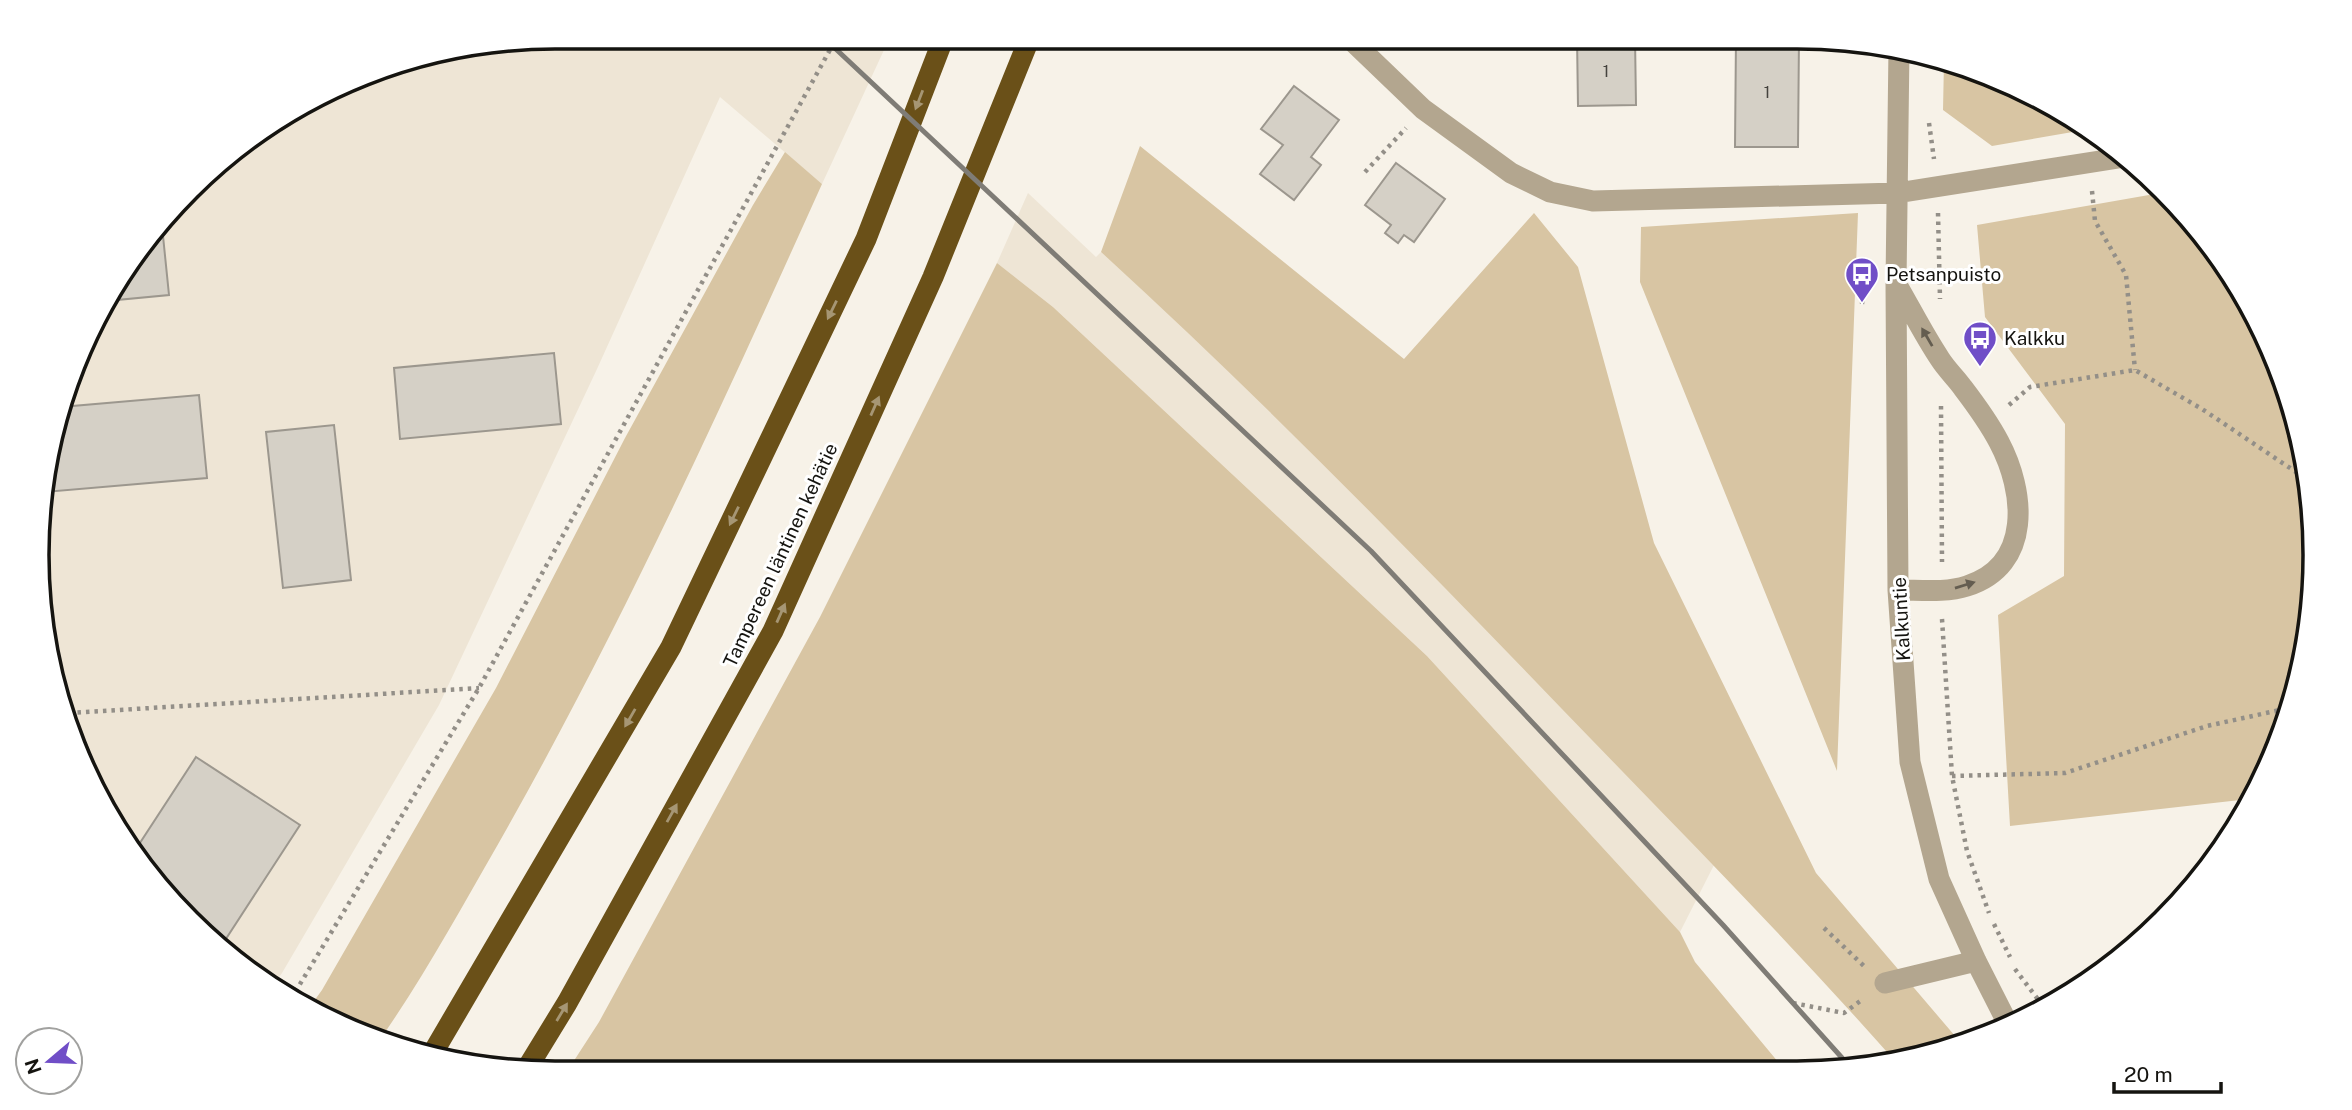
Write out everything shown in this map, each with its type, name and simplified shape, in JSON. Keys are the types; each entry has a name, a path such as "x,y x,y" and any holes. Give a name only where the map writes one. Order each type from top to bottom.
{"highway":[{"path":"436,1047 671,647 866,239 939,49"},
{"name":"Tampereen läntinen kehätie","path":"532,1060 567,1003 773,631 933,277 1025,49"}],"street":[{"path":"1360,49 1423,109 1511,173 1550,191 1593,201 1897,193 2112,159"},
{"name":"Kalkuntie","path":"1899,60 1896,283 1898,590 1910,762 1939,879 2004,1016"},
{"path":"1896,283 1940,360 1963,387 1988,424 2010,465 2016,482 2018,518 2013,549 1991,573 1968,586 1942,590 1898,590"},
{"path":"1885,983 1976,961"}],"path":[{"path":"297,990 480,688 830,49"},
{"path":"1365,172 1423,109"},
{"path":"1928,112 1937,187 1940,305"},
{"path":"2090,163 2095,221 2126,275 2135,370"},
{"path":"1862,304 1865,265"},
{"path":"1940,360 1942,632 1952,776 1967,851 1988,912 2015,969 2038,1000"},
{"path":"1988,424 2030,387 2135,370 2202,409 2296,472"},
{"path":"74,713 480,688"},
{"path":"1952,776 2065,772 2207,726 2278,710"},
{"path":"1824,928 1854,956"},
{"path":"1793,1003 1844,1013"}],"shaded area":[{"path":"884,49 822,184 720,97 597,369 439,705 278,978 274,976 197,913 134,836 101,779 88,749 66,686 59,654 53,621 49,555 53,489 59,456 66,424 88,361 101,331 134,274 197,197 274,134 331,101 424,66 489,53 522,50"},
{"path":"1944,71 2021,101 2074,132 1992,146 1943,110"},
{"path":"1140,146 1404,359 1534,213 1578,267 1654,543 1816,873 1955,1036 1887,1053 1730,883 1392,534 1278,420 1101,252"},
{"path":"785,152 822,184 667,519 585,684 497,846 426,969 385,1031 331,1009 315,1000 496,688 625,438"},
{"path":"1028,193 1096,257 1101,252 1194,337 1745,804 1680,932 1427,656 1053,307 997,263"},
{"path":"2152,194 2177,221 2218,274 2251,331 2286,424 2299,489 2303,555 2299,621 2286,686 2264,749 2239,800 2010,826 1998,615 2064,576 2065,424 1985,317 1977,225"},
{"path":"1858,213 1837,771 1640,282 1641,227"},
{"path":"997,263 1053,307 1427,656 1680,932 1695,962 1777,1061 574,1061 599,1022 820,617"}],"building":[{"path":"1577,49 1635,49 1636,105 1578,106"},
{"path":"1736,49 1799,49 1798,147 1735,147"},
{"path":"1294,86 1339,120 1311,157 1321,165 1294,200 1260,174 1283,145 1261,129"},
{"path":"1396,163 1445,199 1414,242 1404,235 1398,243 1385,233 1391,225 1365,205"},
{"path":"163,236 169,295 118,300"},
{"path":"554,353 561,424 400,439 394,368"},
{"path":"199,395 207,478 53,491 72,406"},
{"path":"334,425 351,580 283,588 266,432"},
{"path":"196,757 300,825 226,939 175,889 140,844"}],"railway":[{"path":"836,49 1371,551 1723,925 1843,1059"}],"place":[{"name":"Petsanpuisto","path":"1862,304"},
{"name":"Kalkku","path":"1980,368"}]}
